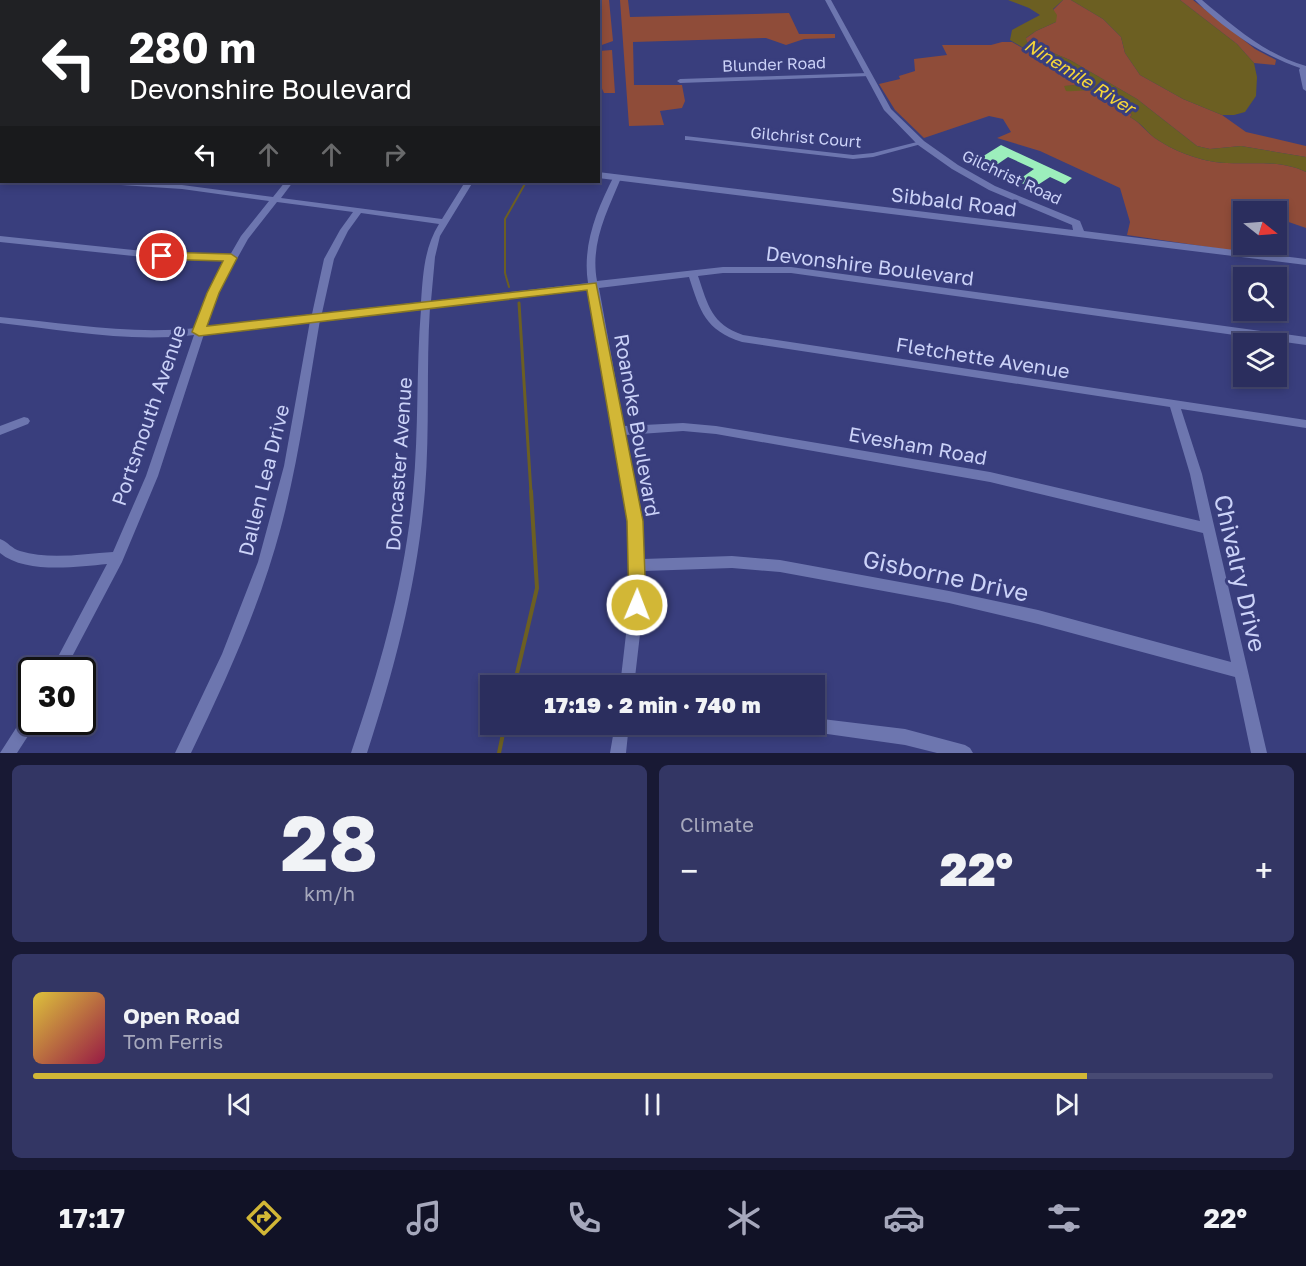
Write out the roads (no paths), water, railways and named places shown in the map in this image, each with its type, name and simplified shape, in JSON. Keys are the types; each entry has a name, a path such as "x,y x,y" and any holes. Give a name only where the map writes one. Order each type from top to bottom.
{"street":[{"name":"Gilchrist Road","path":"828,0 888,110 921,143 955,167 992,188 1072,220 1077,223 1079,234"},
{"path":"1198,0 1261,49 1305,67 1302,70 1306,89"},
{"name":"Blunder Road","path":"680,81 868,75"},
{"name":"Gilchrist Court","path":"688,138 853,157 873,155 921,143"},
{"name":"Sibbald Road","path":"600,175 1306,262"},
{"name":"Roanoke Boulevard","path":"617,178 593,239 590,266 635,521 638,566 636,618 628,675"},
{"path":"119,183 182,188 444,222"},
{"name":"Portsmouth Avenue","path":"65,657 117,558 152,476 213,293 231,258 273,199 288,183"},
{"name":"Doncaster Avenue","path":"358,753 381,683 399,617 416,525 430,257 444,222 468,183"},
{"name":"Dallen Lea Drive","path":"183,753 225,663 268,550 292,456 329,259 340,237 358,211"},
{"path":"0,239 170,257 231,258"},
{"name":"Devonshire Boulevard","path":"4,320 133,334 164,335 693,274 735,270 791,270 1306,341"},
{"name":"Fletchette Avenue","path":"693,274 711,322 729,335 1306,424"},
{"path":"0,329 4,320"},
{"name":"Chivalry Drive","path":"1174,404 1190,453 1259,753"},
{"path":"0,431 24,421"},
{"name":"Evesham Road","path":"619,431 683,426 716,430 990,477 1207,528"},
{"path":"0,545 16,556 35,560 117,558"},
{"name":"Gisborne Drive","path":"638,566 732,562 780,566 993,607 1240,671"},
{"path":"825,726 905,737 965,753"},
{"path":"8,753 20,735"},
{"path":"618,753 620,735"}],"water":[{"name":"Ninemile River","path":"1008,0 1063,0 1053,9 1057,15 1056,22 1036,31 1026,38 1027,42 1070,60 1137,99 1197,146 1210,149 1241,146 1306,157 1306,172 1284,165 1215,162 1190,156 1157,140 1130,117 1132,115 1125,108 1104,94 1092,90 1066,91 1064,86 1084,84 1010,40 1012,30 1040,15"},
{"path":"1071,0 1180,0 1237,44 1254,63 1257,77 1256,96 1245,112 1234,115 1222,115 1183,99 1140,75 1125,53 1121,37 1103,19"}],"waterway":[{"path":"509,287 505,273 505,219 525,183"},
{"path":"519,303 531,493"},
{"path":"517,675 537,588 531,491"},
{"path":"499,753 503,735"}]}
